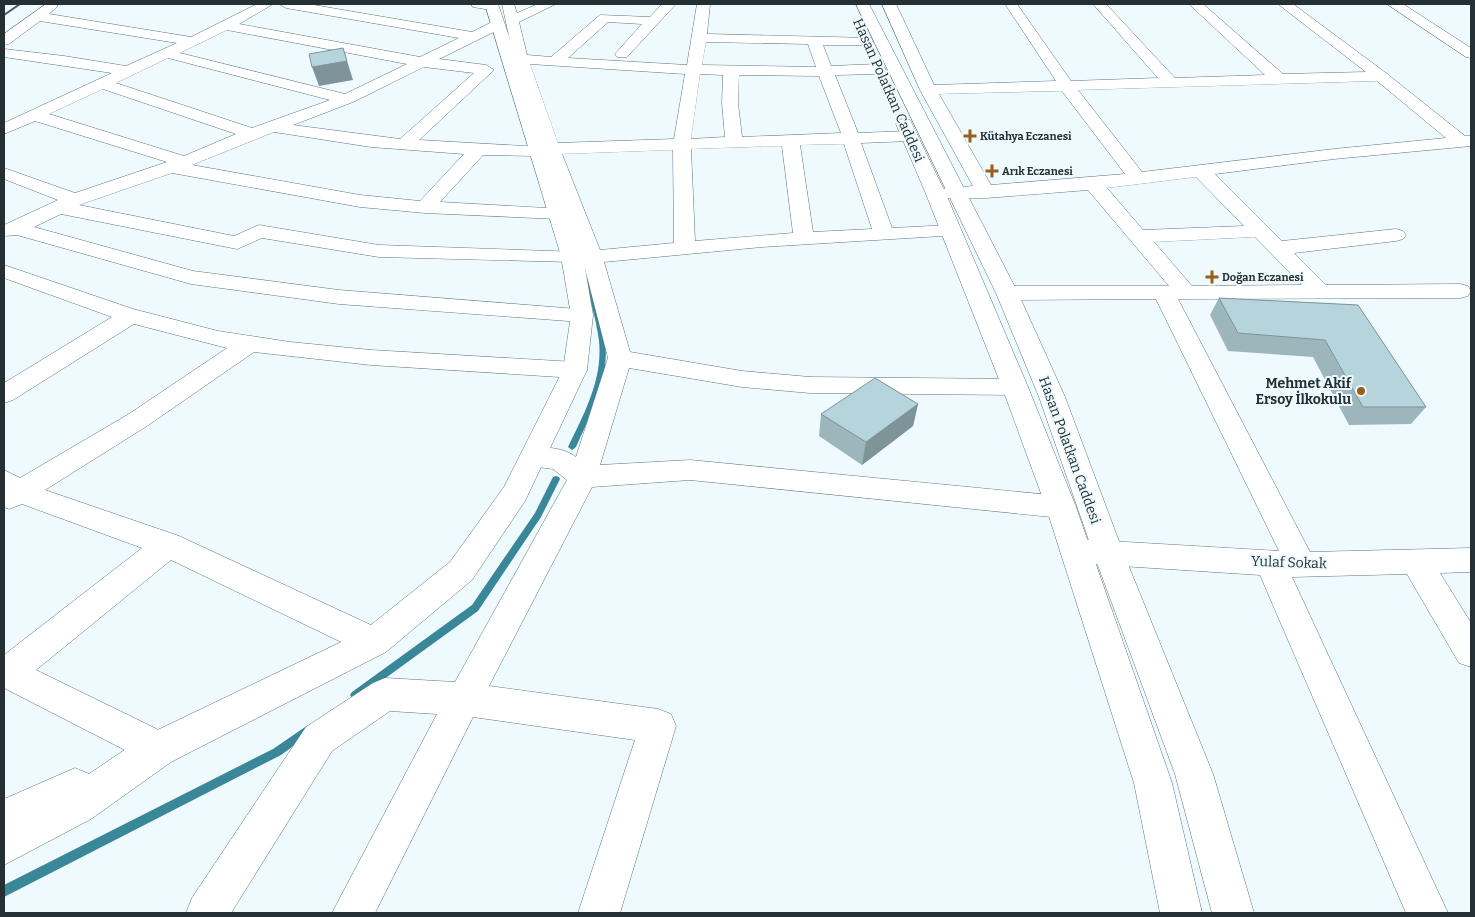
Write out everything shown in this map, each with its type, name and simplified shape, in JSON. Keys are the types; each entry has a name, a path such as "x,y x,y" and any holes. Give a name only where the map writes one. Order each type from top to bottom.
{"street":[{"path":"5,49 36,16 54,4"},
{"path":"239,4 265,6"},
{"path":"286,4 493,14 549,4"},
{"path":"608,4 589,17 653,21"},
{"path":"622,54 669,4"},
{"path":"685,248 682,144 693,70 700,38 703,4"},
{"name":"Hasan Polatkan Caddesi","path":"849,4 909,136 947,194 1007,293 1052,397 1108,552 1194,774 1233,913"},
{"name":"Hasan Polatkan Caddesi","path":"862,4 947,194 950,231 1015,386 1061,507 1153,783 1181,913"},
{"path":"889,4 928,90 986,192"},
{"path":"1011,4 1066,86 1138,179"},
{"path":"1099,4 1170,82"},
{"path":"1195,4 1280,79"},
{"path":"1285,4 1466,141"},
{"path":"1394,4 1471,54"},
{"path":"4,129 265,6"},
{"path":"10,231 66,204 178,164 272,126 347,99 423,62 493,14"},
{"path":"353,913 464,699 583,477 620,358 544,150 506,67 493,14"},
{"path":"36,16 191,41"},
{"path":"554,62 605,18"},
{"path":"52,35 79,23"},
{"path":"225,26 423,62 506,67 554,62 693,70 878,69"},
{"path":"105,41 129,30"},
{"path":"700,38 866,41"},
{"path":"814,41 851,138 884,234"},
{"path":"5,49 34,42"},
{"path":"64,60 88,48"},
{"path":"5,49 127,71"},
{"path":"164,53 347,99"},
{"path":"405,144 506,67"},
{"path":"731,70 730,103 734,142"},
{"path":"928,90 1381,76"},
{"path":"101,83 252,134"},
{"path":"33,116 178,164 360,201 425,207 558,213"},
{"path":"272,126 324,137 476,150 544,150 790,139 909,136"},
{"path":"790,139 804,238"},
{"path":"947,194 1093,184 1334,154 1466,141"},
{"path":"425,207 476,150"},
{"path":"4,820 158,749 374,642 461,571 515,494 574,370 582,315 582,257 558,213 544,150"},
{"path":"1201,171 1320,291"},
{"path":"4,173 66,204 237,243"},
{"path":"1093,184 1139,236 1174,291 1427,913"},
{"path":"10,231 191,276 339,297 582,315"},
{"path":"191,276 237,243 258,231 379,251 582,257 804,238 950,231"},
{"path":"1139,236 1261,231"},
{"path":"1278,248 1396,235"},
{"path":"4,271 129,317 249,344 366,356 574,370"},
{"path":"1007,293 1460,291"},
{"path":"4,394 129,317"},
{"path":"9,491 138,420 249,344"},
{"path":"620,358 742,379 810,385 1015,386"},
{"path":"533,458 559,459 583,477 690,470 1061,507"},
{"path":"9,491 168,545 374,642"},
{"path":"158,749 5,672 168,545"},
{"name":"Yulaf Sokak","path":"1075,551 1286,564 1471,560"},
{"path":"1415,561 1471,652"},
{"path":"207,913 318,739 386,694 464,699 658,726 599,913"},
{"path":"4,845 77,805 158,749"}],"building":[{"path":"343,48 347,61 312,67 309,54"},
{"path":"1219,298 1358,305 1426,407 1363,407 1325,340 1238,333"},
{"path":"875,378 918,404 866,442 821,414"}],"waterway":[{"path":"572,447 584,422 602,369 602,341 585,266"},
{"path":"355,695 475,608 538,515 556,479"},
{"path":"4,891 277,752 308,730"}],"railway":[{"path":"4,15 20,4"}],"place":[{"name":"Kütahya Eczanesi","path":"970,136"},
{"name":"Arık Eczanesi","path":"992,171"},
{"name":"Doğan Eczanesi","path":"1212,277"},
{"name":"Mehmet Akif Ersoy İlkokulu","path":"1361,391"}]}
